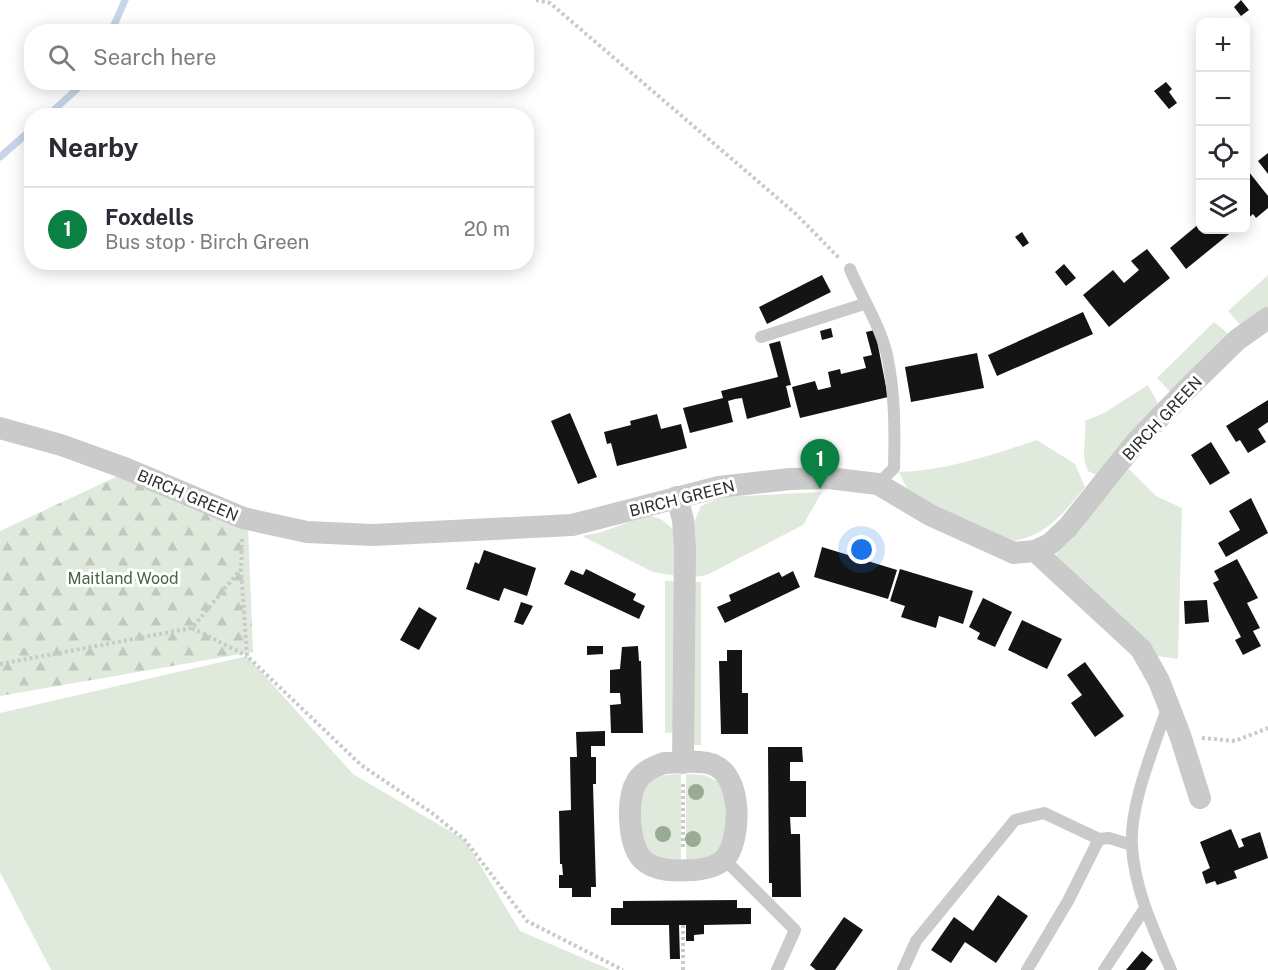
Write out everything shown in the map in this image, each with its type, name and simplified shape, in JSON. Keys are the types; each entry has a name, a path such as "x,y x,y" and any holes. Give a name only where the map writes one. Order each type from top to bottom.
{"street":[{"name":"BIRCH GREEN","path":"0,428 61,445 122,467 243,518 307,532 373,535 534,529 572,525 614,516 718,487 790,479 828,478 878,484 905,502 1014,554 1035,551 1050,544 1068,527 1136,442 1186,390 1237,340 1268,318"},
{"path":"677,497 683,520 686,549 683,763"},
{"path":"1035,551 1141,649 1159,681 1180,735 1200,798"},
{"path":"683,763 714,765 723,771 733,788 734,841 725,860 705,870 667,870 643,860 634,849 631,837 631,803 637,781 655,766 683,763"}],"lane":[{"path":"850,269 864,304 878,327 887,354 895,432 894,468 878,484"},
{"path":"761,337 864,304"},
{"path":"1168,704 1134,818 1132,845 1145,908 1171,970"},
{"path":"903,970 916,941 1015,820 1044,813 1099,839 1109,838 1132,845"},
{"path":"1027,970 1068,901 1099,839"},
{"path":"725,860 795,930 777,970"},
{"path":"1104,970 1145,908"}],"path":[{"path":"536,0 550,3 779,199 850,269"},
{"path":"243,518 240,569 247,656"},
{"path":"192,628 240,569"},
{"path":"0,664 192,628 247,656 361,765 432,813 465,840 527,921 623,970"},
{"path":"1180,735 1235,741 1268,728"},
{"path":"683,763 683,870"},
{"path":"683,925 683,970"}],"green space":[{"path":"1268,275 1268,308 1242,327 1228,311"},
{"path":"1214,322 1230,335 1171,393 1157,378"},
{"path":"1148,385 1159,405 1098,476 1088,471 1084,453 1085,421 1104,413"},
{"path":"1037,440 1075,464 1085,487 1046,528 1014,541 918,498 907,489 899,472 953,465"},
{"path":"1129,469 1156,496 1182,508 1178,659 1157,656 1056,557 1058,550 1082,526"},
{"name":"Maitland Wood","path":"122,474 248,527 253,652 0,696 0,531"},
{"path":"822,492 803,525 707,575 695,577 694,522 701,506 722,497"},
{"path":"647,515 661,519 674,530 677,576 653,572 582,536 602,532"},
{"path":"665,581 676,581 676,732 665,733"},
{"path":"695,582 701,582 701,745 695,745 693,740"},
{"path":"247,656 353,774 465,840 520,931 611,970 51,970 0,872 0,713"},
{"path":"681,774 681,863 655,858 642,844 640,794 651,780"},
{"path":"686,774 705,775 718,782 725,797 726,839 714,857 686,862"}],"building":[{"path":"1241,0 1249,10 1241,16 1234,7"},
{"path":"1166,82 1172,89 1169,92 1177,103 1169,109 1154,91"},
{"path":"1268,153 1268,174 1258,161"},
{"path":"1250,173 1268,196 1268,208 1256,218 1253,214 1250,217"},
{"path":"1196,226 1196,234 1229,234 1186,269 1170,248"},
{"path":"1022,232 1029,243 1023,247 1015,237"},
{"path":"1147,249 1170,278 1109,327 1083,295 1113,270 1124,283 1139,270 1131,261"},
{"path":"1064,264 1076,278 1066,286 1055,272"},
{"path":"822,275 831,292 767,324 759,307"},
{"path":"1083,312 1093,334 997,376 988,355"},
{"path":"831,328 833,337 822,340 820,331"},
{"path":"875,330 888,397 800,418 792,387 815,381 818,390 831,387 828,372 840,369 841,374 866,368 863,357 872,355 866,332"},
{"path":"780,341 791,385 786,386 791,407 747,419 742,398 735,399 728,401 733,422 690,433 683,408 723,398 721,391 778,377 769,344"},
{"path":"977,353 984,388 911,402 905,367"},
{"path":"1268,400 1268,422 1258,429 1266,442 1248,453 1240,440 1236,442 1226,426"},
{"path":"570,413 597,477 578,484 551,421"},
{"path":"657,414 661,429 681,424 687,448 617,466 611,443 607,444 604,432 631,425 630,421"},
{"path":"1211,442 1230,473 1210,485 1191,455"},
{"path":"1251,498 1268,533 1226,557 1218,543 1240,530 1229,511"},
{"path":"822,547 897,570 888,599 814,577"},
{"path":"484,550 536,568 527,596 504,588 499,601 466,589 475,562 479,564"},
{"path":"1237,559 1258,598 1247,603 1260,628 1253,631 1261,646 1243,655 1235,640 1241,637 1213,583 1219,580 1214,571"},
{"path":"586,569 636,594 633,600 645,606 639,619 564,584 571,570 583,575"},
{"path":"900,569 973,591 963,624 939,616 936,628 901,617 905,606 890,601"},
{"path":"793,571 800,587 725,623 717,607 731,601 729,595 779,572 782,577"},
{"path":"983,598 1012,612 995,647 977,639 980,633 969,627"},
{"path":"1207,600 1209,622 1185,624 1184,601"},
{"path":"521,602 533,606 523,625 514,622"},
{"path":"419,607 437,618 419,650 400,640"},
{"path":"1022,620 1062,639 1047,669 1008,650"},
{"path":"587,646 603,646 603,654 587,655"},
{"path":"638,646 639,661 641,661 643,733 611,733 610,705 621,704 620,693 610,693 610,670 620,669 622,647"},
{"path":"727,650 742,650 742,693 748,693 748,734 721,734 719,661 727,661"},
{"path":"1085,662 1124,716 1095,737 1071,703 1082,695 1067,675"},
{"path":"605,731 605,746 591,746 591,757 596,757 596,784 593,784 596,887 591,887 591,897 572,897 572,888 559,888 559,875 563,875 562,864 560,864 559,811 571,810 570,757 577,757 576,732"},
{"path":"768,747 802,747 803,762 790,762 790,781 806,781 806,817 790,817 791,834 800,834 801,897 772,897 772,883 769,883"},
{"path":"1231,829 1239,848 1244,846 1241,839 1260,832 1268,858 1234,871 1237,878 1217,885 1215,881 1206,884 1202,872 1210,868 1200,842"},
{"path":"998,895 1028,916 996,963 965,942 951,963 931,950 954,917 973,931"},
{"path":"737,900 737,908 751,908 751,924 704,925 704,934 694,935 694,941 686,941 686,925 679,925 680,959 670,959 669,925 611,925 611,908 623,908 623,901"},
{"path":"844,917 863,930 835,970 816,970 810,965"},
{"path":"1142,951 1153,960 1145,970 1126,970"}],"waterway":[{"path":"114,24 125,0"},
{"path":"56,108 76,90"},
{"path":"0,157 24,136"}],"place":[{"name":"Foxdells","path":"820,489"}]}
